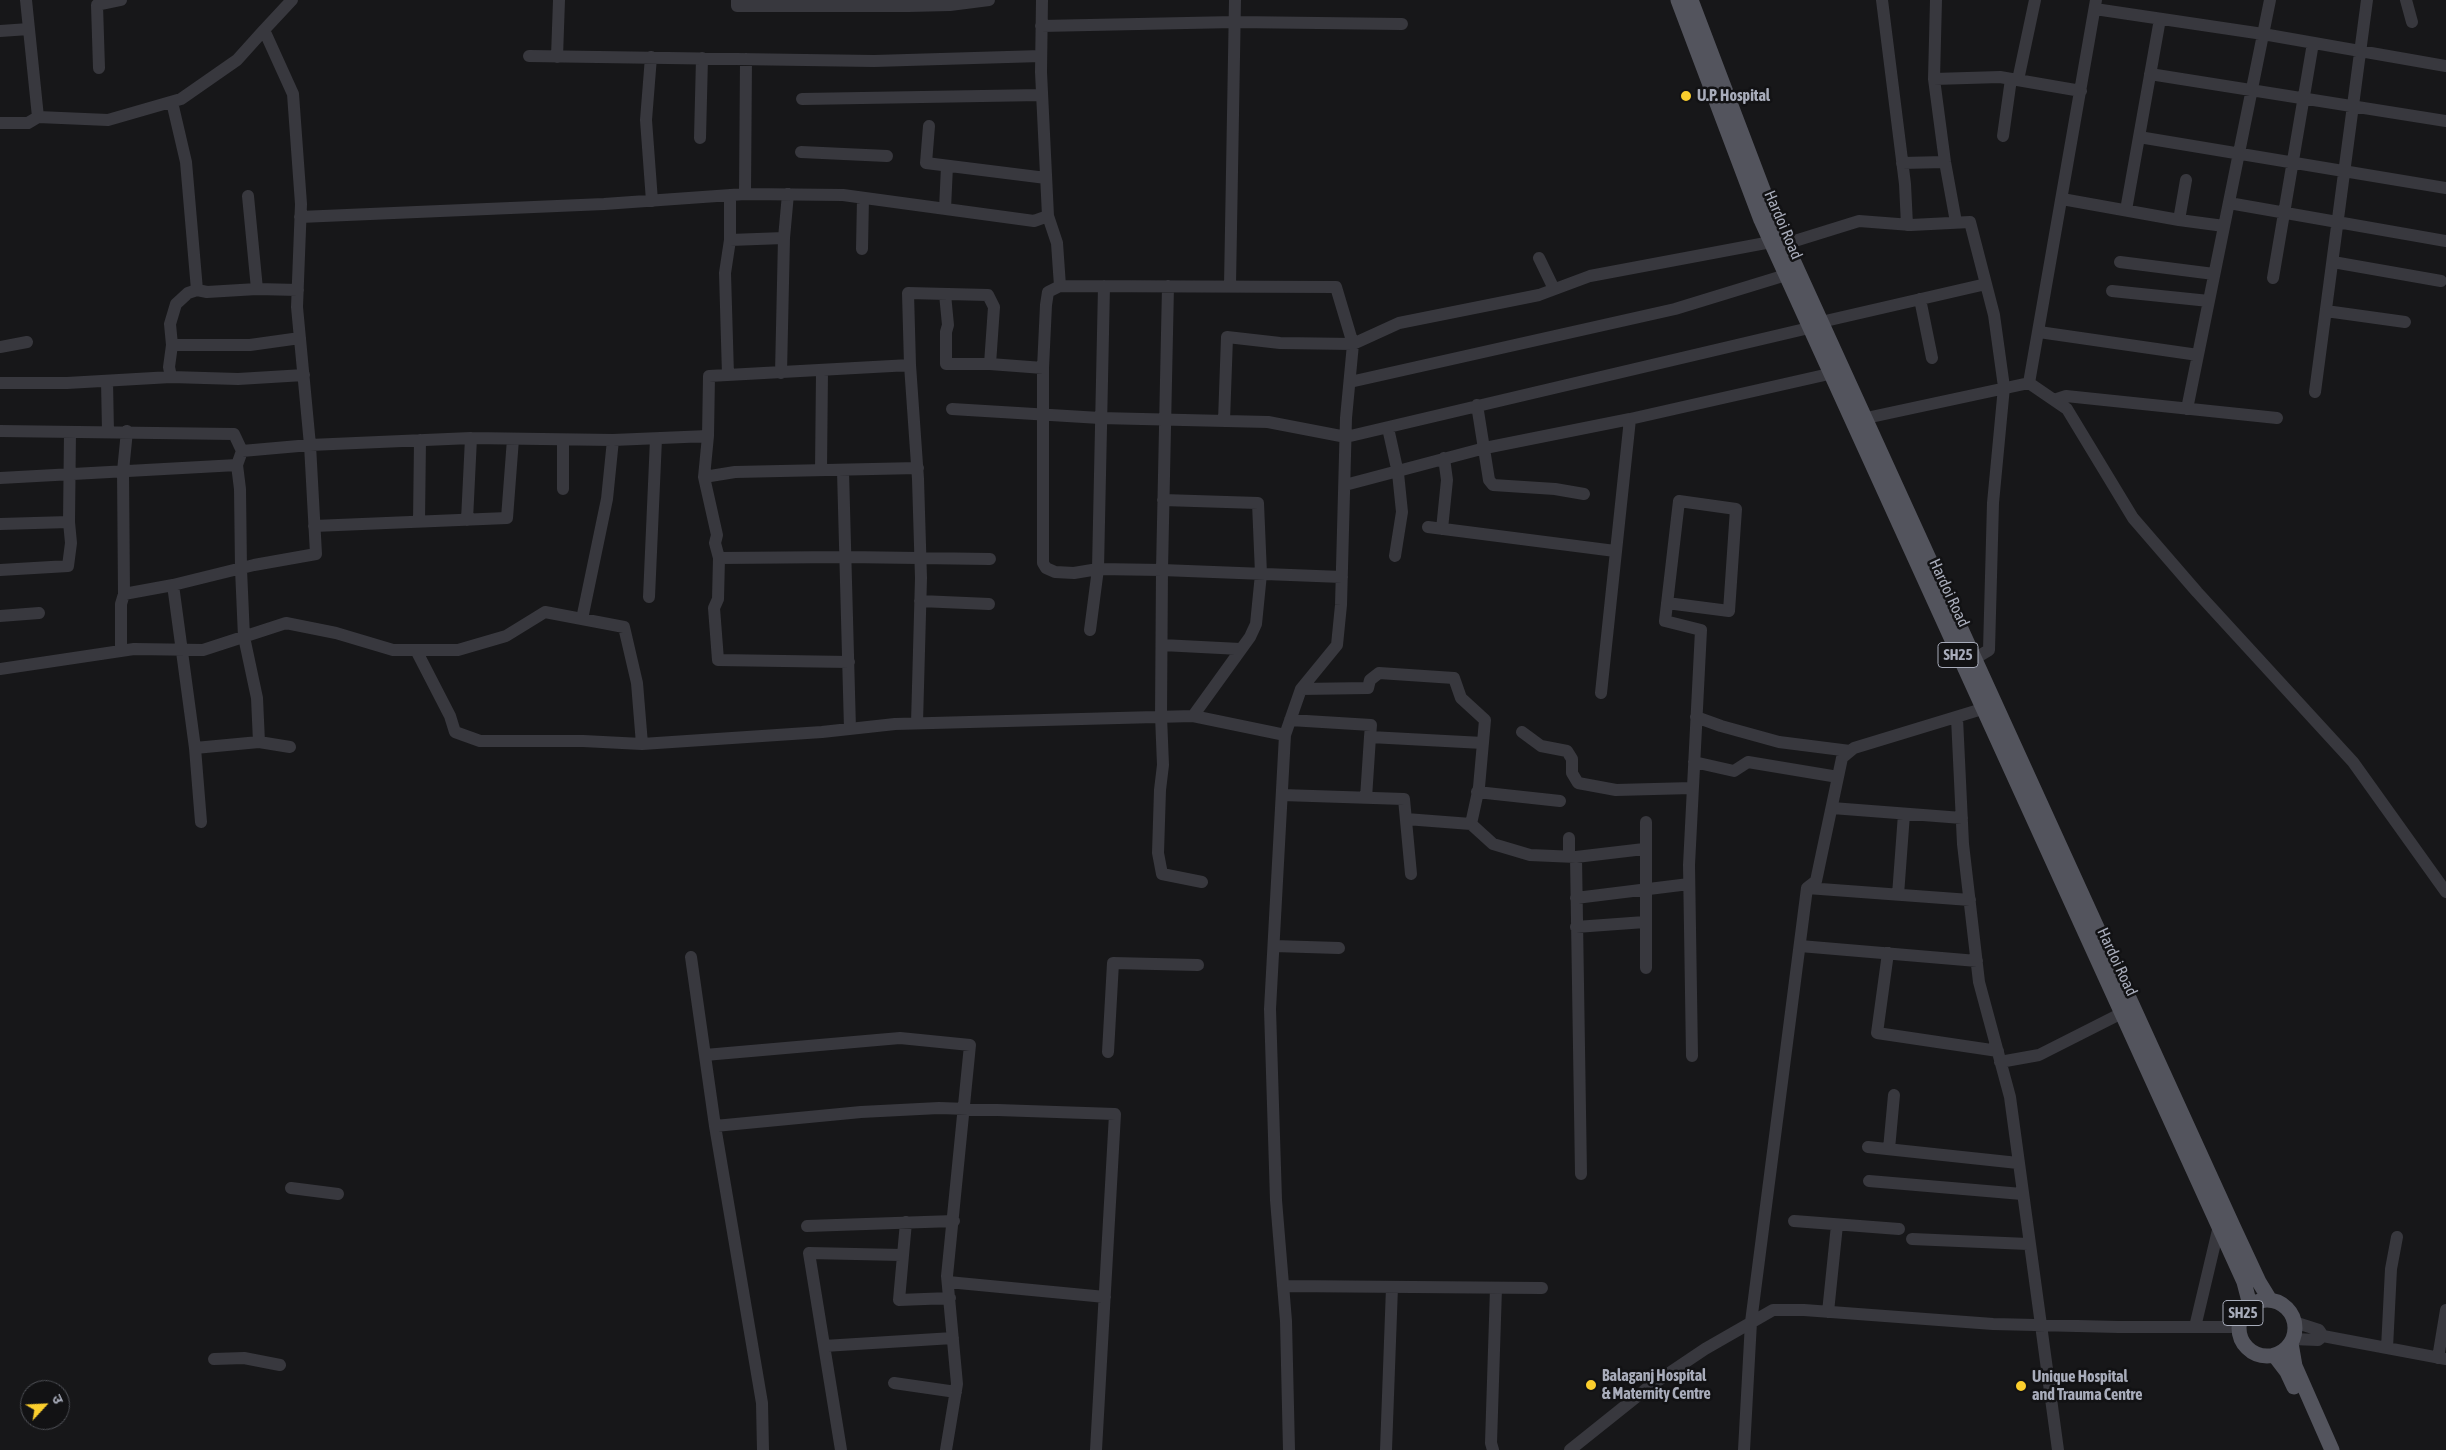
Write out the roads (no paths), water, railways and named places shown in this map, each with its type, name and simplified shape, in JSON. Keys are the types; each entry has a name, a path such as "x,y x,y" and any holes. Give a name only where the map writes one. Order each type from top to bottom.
{"main road":[{"name":"Hardoi Road","path":"1678,0 1778,243 2224,1223 2250,1305"},
{"name":"Hardoi Road","path":"1691,0 1769,207 1786,276 1815,325 1829,374 1858,420 1974,659 1989,708 2122,1013 2224,1223 2270,1300"},
{"name":"SH25","path":"2274,1355 2262,1356 2252,1352 2244,1345 2239,1334 2243,1313 2250,1305 2260,1300 2270,1300 2282,1304 2290,1313 2294,1322"},
{"path":"2294,1322 2292,1341 2295,1366 2332,1450"},
{"path":"2292,1341 2284,1351 2274,1355 2287,1372 2323,1450"}],"street":[{"path":"26,0 38,117"},
{"path":"99,68 97,5 121,0"},
{"path":"0,123 28,123 38,117 108,120 181,99 237,60 292,0"},
{"path":"557,57 559,0"},
{"path":"737,0 737,6 793,3 950,5 989,0"},
{"path":"1042,0 1042,95 1048,216 1057,243 1060,286"},
{"path":"1230,286 1235,0"},
{"path":"1882,0 1902,163 1907,225"},
{"path":"1936,0 1934,79 1945,162 1956,222"},
{"path":"2003,136 2035,0"},
{"path":"2187,409 2270,0"},
{"path":"2315,392 2367,0"},
{"path":"2406,0 2412,22"},
{"path":"2029,383 2096,4 2160,19 2263,34 2446,66"},
{"path":"2126,210 2160,19"},
{"path":"1041,26 1235,22 1402,24"},
{"path":"0,31 29,29"},
{"path":"124,594 173,586 240,569 316,554 310,445 300,338 298,290 300,217 293,94 264,30"},
{"path":"2273,278 2313,43"},
{"path":"529,56 874,61 1041,56"},
{"path":"651,57 646,120 652,201"},
{"path":"700,138 702,58"},
{"path":"745,194 746,59"},
{"path":"2150,74 2303,100 2446,121"},
{"path":"1934,79 2000,77 2081,91"},
{"path":"802,99 1042,95"},
{"path":"172,102 186,162 197,290"},
{"path":"928,126 926,163 1046,178"},
{"path":"2139,137 2446,188"},
{"path":"801,152 887,156"},
{"path":"1902,163 1945,162"},
{"path":"945,209 948,166"},
{"path":"2180,220 2186,180"},
{"path":"300,217 652,201 745,194 843,195 1034,221 1048,216"},
{"path":"781,373 784,238 788,194"},
{"path":"728,375 725,273 730,240 730,195"},
{"path":"248,196 257,289"},
{"path":"862,249 863,198"},
{"path":"2062,199 2224,226"},
{"path":"2229,203 2446,241"},
{"path":"1224,421 1226,337 1280,343 1353,344 1399,323 1540,295 1590,276 1778,243 1859,221 1907,225 1970,222 1994,315 2004,387 1993,503 1988,650 1974,659"},
{"path":"730,240 784,238"},
{"path":"1539,258 1554,289"},
{"path":"2120,262 2214,274"},
{"path":"2333,262 2441,281"},
{"path":"1350,382 1675,309 1786,276"},
{"path":"952,409 1100,418 1268,422 1346,438 1986,284"},
{"path":"1289,1450 1286,1321 1276,1200 1270,1009 1285,735 1301,689 1337,645 1342,577 1346,438 1353,344 1336,287 1060,286 1048,292 1043,368 1044,415 1041,539 1042,563 1046,568 1055,572 1074,573 1098,569 1342,577"},
{"path":"1090,630 1098,569 1104,286"},
{"path":"1168,286 1162,570 1161,716 1164,765 1160,790 1158,853 1162,874 1202,882"},
{"path":"171,376 169,367 172,344 170,324 176,304 188,293 197,290 207,292 257,289 298,290"},
{"path":"2112,291 2209,300"},
{"path":"917,723 920,559 918,468 910,366 908,293 988,295 994,307 990,364"},
{"path":"945,294 948,325 946,332 946,364 990,364 1043,368"},
{"path":"1920,299 1932,358"},
{"path":"2326,311 2405,322"},
{"path":"2039,332 2198,355"},
{"path":"172,344 250,344 300,338"},
{"path":"0,347 27,342"},
{"path":"849,662 718,660 714,608 718,599 719,558 704,477 708,436 709,376 822,372 910,366"},
{"path":"821,470 822,372"},
{"path":"1344,485 1398,473 1444,458 1485,448 1630,420 1829,374"},
{"path":"0,383 67,384 171,376 238,378 304,375"},
{"path":"107,381 108,432"},
{"path":"1858,420 2029,383 2067,409 2134,518 2196,592 2353,762 2446,892"},
{"path":"2054,400 2066,396 2278,418"},
{"path":"1477,405 1490,480 1493,485 1555,489 1584,494"},
{"path":"1601,692 1630,420"},
{"path":"1388,428 1398,473 1402,512 1395,556"},
{"path":"121,651 121,604 124,594 123,471 127,431"},
{"path":"0,432 127,431 234,434 242,451 237,464 240,489 240,569 244,637 257,698 260,742"},
{"path":"0,570 68,566 71,543 68,474 70,432"},
{"path":"242,451 310,445 471,438 613,440 708,436"},
{"path":"466,520 471,438"},
{"path":"314,526 507,518 513,439"},
{"path":"649,597 656,439"},
{"path":"419,522 420,440"},
{"path":"563,440 563,489"},
{"path":"582,619 607,500 613,440"},
{"path":"1442,529 1447,480 1444,458"},
{"path":"0,478 237,464"},
{"path":"704,477 736,472 918,468"},
{"path":"843,471 850,729"},
{"path":"1163,500 1258,504 1261,574 1256,624 1250,637 1193,716"},
{"path":"1668,603 1729,611 1736,509 1679,501 1665,621 1702,630 1692,788 1689,884 1692,1056"},
{"path":"0,524 69,522"},
{"path":"1428,527 1615,551"},
{"path":"719,558 846,557 990,560"},
{"path":"173,586 195,748 201,822"},
{"path":"920,601 989,604"},
{"path":"0,669 134,649 203,650 286,624 336,633 393,650 458,650 506,636 545,612 624,627 637,683 642,744"},
{"path":"0,616 39,613"},
{"path":"1162,645 1240,649"},
{"path":"416,650 450,716 455,732 480,741 550,740 642,744 917,723 1161,716 1193,716 1285,735"},
{"path":"1301,689 1368,688 1370,680 1379,673 1454,678 1461,698 1485,720 1478,792 1471,824"},
{"path":"1744,1450 1751,1322 1808,888 1816,881 1842,758 1854,748 1989,708"},
{"path":"1696,717 1779,742 1850,751"},
{"path":"1957,718 1962,818 1976,961 1979,982 2010,1097 2028,1244 2058,1450"},
{"path":"1290,720 1371,725 1366,798"},
{"path":"1522,732 1541,746 1567,751 1572,759 1572,773 1578,782 1616,790 1692,788"},
{"path":"1370,737 1483,743"},
{"path":"195,748 260,742 290,747"},
{"path":"1694,762 1734,771 1748,762 1838,777"},
{"path":"1478,792 1560,800"},
{"path":"1282,795 1404,799 1410,874"},
{"path":"1832,808 1962,818"},
{"path":"1898,895 1904,814"},
{"path":"1406,820 1471,824 1493,844 1530,855 1572,856 1644,849"},
{"path":"1646,822 1644,849 1646,968"},
{"path":"1569,838 1576,898 1582,1174"},
{"path":"1576,898 1689,884"},
{"path":"1808,888 1970,900"},
{"path":"1576,927 1645,922"},
{"path":"1274,946 1339,948"},
{"path":"1800,946 1976,961"},
{"path":"1888,953 1878,1033 1999,1057 2039,1055 2122,1013"},
{"path":"691,957 715,1126 762,1403 763,1450"},
{"path":"1108,1052 1113,963 1198,965"},
{"path":"705,1056 900,1038 970,1045 948,1282 956,1392 946,1450"},
{"path":"1889,1149 1894,1095"},
{"path":"715,1126 861,1112 939,1108 1115,1114 1096,1450"},
{"path":"1868,1146 2018,1163"},
{"path":"1869,1181 2022,1194"},
{"path":"290,1188 338,1194"},
{"path":"807,1226 954,1221"},
{"path":"906,1222 899,1300 950,1298"},
{"path":"1794,1222 1899,1229"},
{"path":"2195,1327 2224,1223"},
{"path":"1828,1312 1837,1225"},
{"path":"2387,1348 2391,1269 2397,1237"},
{"path":"1912,1239 2028,1244"},
{"path":"841,1450 809,1253 902,1255"},
{"path":"948,1282 1104,1296"},
{"path":"1283,1286 1542,1288"},
{"path":"1386,1450 1392,1287"},
{"path":"1493,1450 1490,1444 1496,1288"},
{"path":"1570,1450 1594,1433 1650,1386 1705,1349 1773,1310 2040,1325 2239,1327"},
{"path":"2294,1322 2319,1330 2323,1336 2442,1358 2446,1310"},
{"path":"2292,1341 2318,1340 2323,1336"},
{"path":"824,1346 953,1338"},
{"path":"214,1358 244,1358 280,1365"},
{"path":"894,1383 956,1392"}],"place":[{"name":"U.P. Hospital","path":"1686,96"},
{"name":"Balaganj Hospital & Maternity Centre","path":"1591,1385"},
{"name":"Unique Hospital and Trauma Centre","path":"2021,1386"}]}
